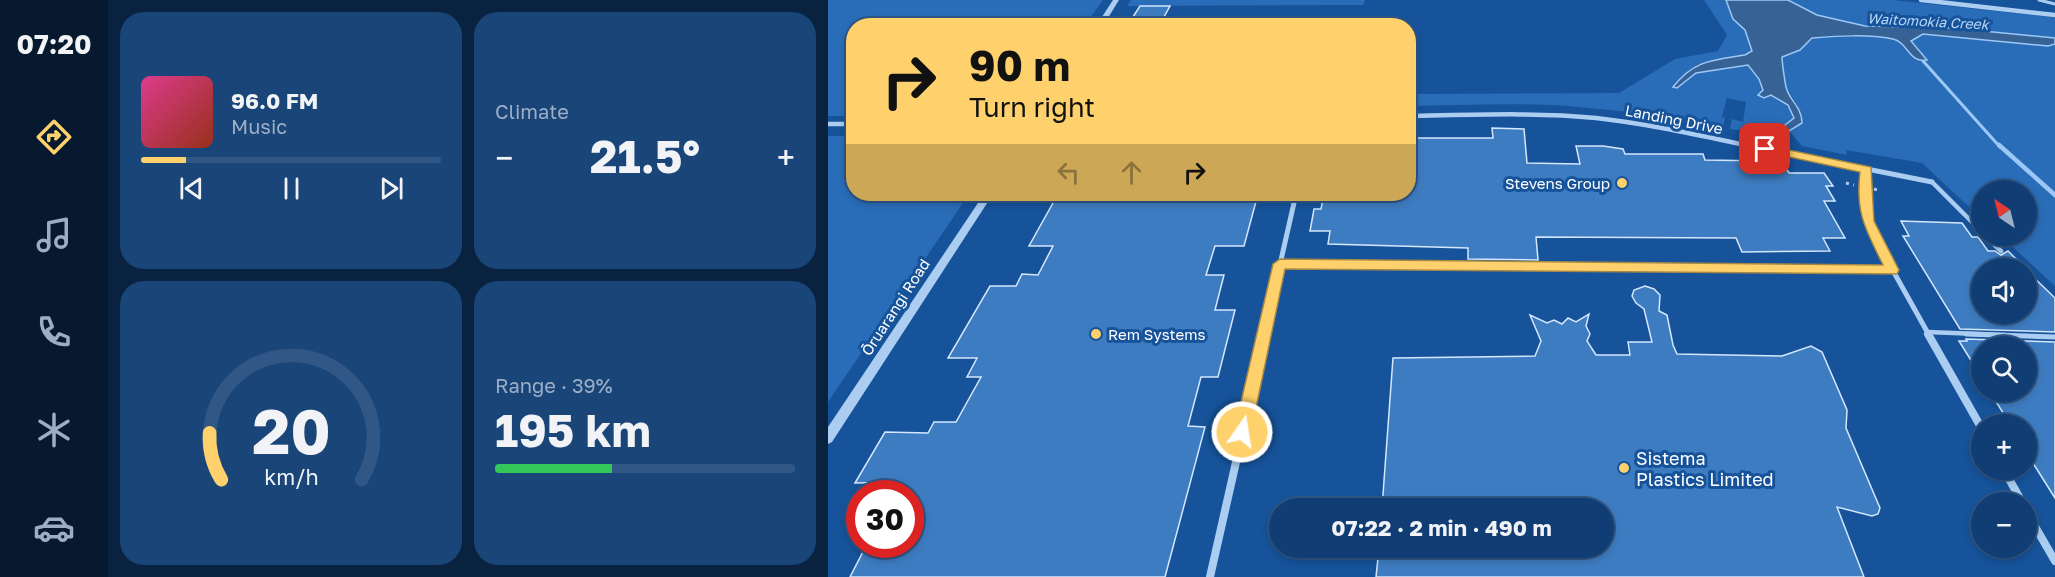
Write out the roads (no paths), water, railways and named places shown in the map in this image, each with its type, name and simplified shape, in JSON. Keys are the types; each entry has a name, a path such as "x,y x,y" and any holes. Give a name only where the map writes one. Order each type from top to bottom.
{"street":[{"path":"1104,18 1116,0"},
{"path":"1923,0 2055,15"},
{"name":"Landing Drive","path":"1416,116 1504,115 1595,118 1645,124 1932,182"},
{"path":"828,124 846,124"},
{"path":"1866,170 1864,187 1868,221 1973,414"},
{"name":"Ōruarangi Road","path":"828,438 983,201"},
{"path":"1210,577 1294,201"},
{"path":"2037,530 2055,561"}],"lane":[{"path":"2040,0 2055,4"},
{"path":"1932,182 1971,221"},
{"path":"1996,246 2001,251"},
{"path":"1280,264 1893,270"},
{"path":"1927,332 2055,337"}],"waterway":[{"path":"1923,61 2000,147"},
{"path":"1999,145 2055,195"}],"place":[{"name":"Stevens Group","path":"1622,183"},
{"name":"Rem Systems","path":"1096,334"},
{"name":"Sistema Plastics Limited","path":"1624,468"}],"water label":[{"name":"Waitomokia Creek","path":"1928,21"}]}
